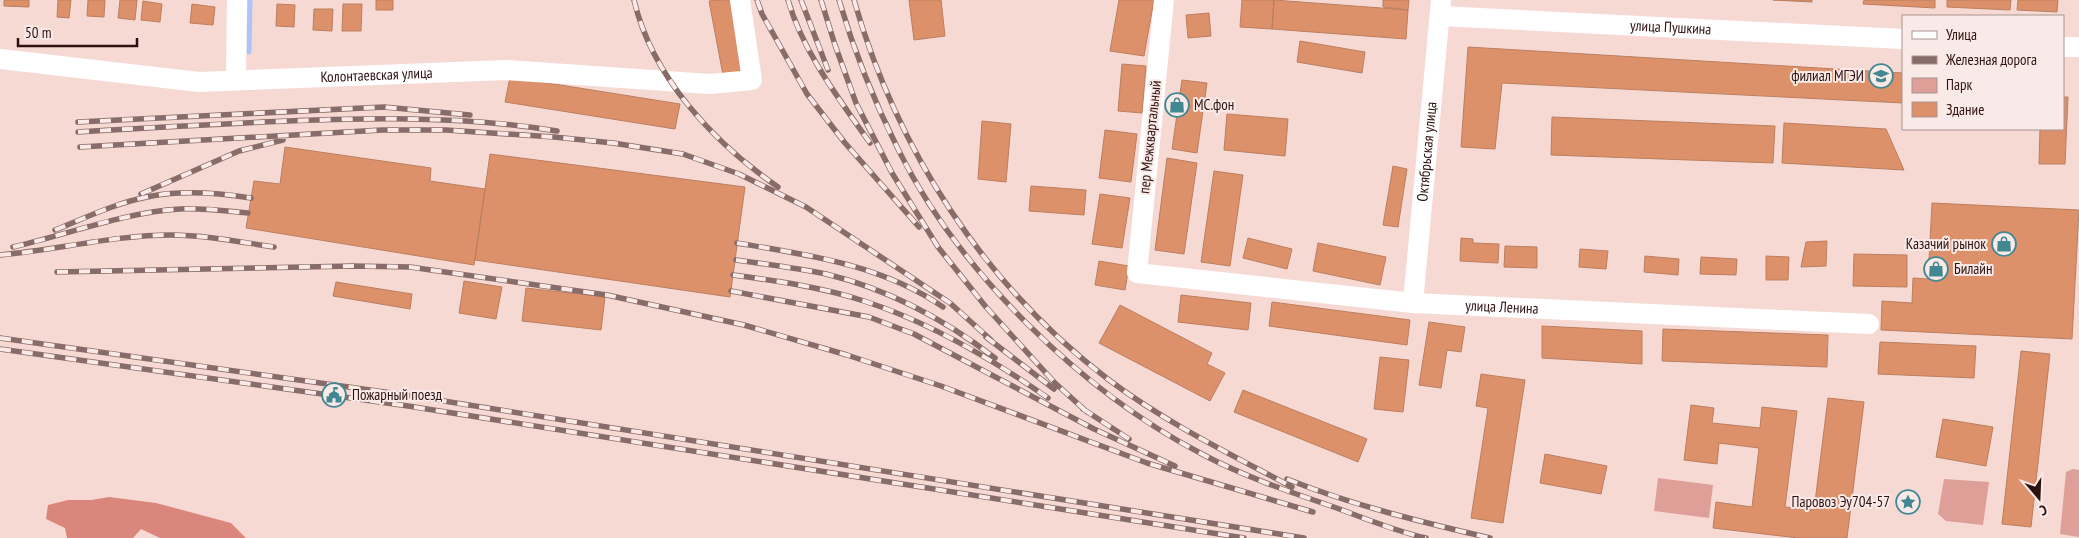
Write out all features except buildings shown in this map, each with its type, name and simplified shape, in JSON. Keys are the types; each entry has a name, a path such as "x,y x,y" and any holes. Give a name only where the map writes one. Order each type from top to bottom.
{"street":[{"path":"236,79 237,0"},
{"name":"Колонтаевская улица","path":"0,59 199,82 236,79 506,70 710,84 752,80 740,0"},
{"name":"пер Межквартальный","path":"1137,273 1164,0"},
{"name":"улица Пушкина","path":"1441,8 1902,39"},
{"name":"Октябрьская улица","path":"1412,303 1441,8"},
{"path":"2064,47 2079,48"},
{"name":"улица Ленина","path":"1137,273 1412,303 1869,324"}],"green space":[{"path":"2073,469 2079,470 2079,537 2060,534 2066,472"},
{"path":"1658,478 1713,485 1709,518 1654,511"},
{"path":"1944,479 1989,482 1983,525 1946,521 1938,514"}],"shaded area":[{"path":"109,497 156,503 231,523 246,538 160,538 141,529 133,538 67,538 65,528 46,519 48,505 68,500 91,500"}],"waterway":[{"path":"249,52 250,0"}],"railway":[{"path":"634,0 655,56 689,106 731,150 778,187"},
{"path":"757,0 762,14 807,94 845,143 919,227"},
{"path":"788,0 812,56 834,92 870,143"},
{"path":"801,0 828,70"},
{"path":"821,0 856,103 892,173 938,247 986,307 1055,383 1087,412"},
{"path":"839,0 858,57 881,113 923,195 954,239 989,283 1027,324 1068,362 1112,397 1157,428 1218,462 1282,489 1390,528 1426,538"},
{"path":"854,0 872,55 894,109 921,161 951,211 985,258 1022,302 1064,343 1130,395 1198,437 1292,487"},
{"path":"78,122 384,107 470,115"},
{"path":"78,132 337,119 484,122 557,131"},
{"path":"80,147 382,130 446,130 554,137 613,143 683,154 739,174 806,207 950,303 991,340"},
{"path":"141,194 239,151 283,140"},
{"path":"55,230 115,206 164,194 202,193 251,198"},
{"path":"13,247 117,219 159,211 197,209 248,213"},
{"path":"0,255 128,237 171,235 210,237 274,247"},
{"path":"737,243 818,257 870,271 920,293 943,307"},
{"path":"736,260 826,274 871,288 935,318 995,358"},
{"path":"57,272 353,266 410,267 607,295 744,325 847,355 941,386 1147,463 1313,512"},
{"path":"733,275 816,288 848,296 888,310 959,343 1005,369 1048,398"},
{"path":"731,291 869,317 914,334 1094,429 1175,466"},
{"path":"986,337 1054,389"},
{"path":"0,338 406,395 1304,538"},
{"path":"0,349 408,406 1244,538"},
{"path":"1083,409 1129,439"},
{"path":"1287,479 1362,505 1490,538"}],"place":[{"name":"филиал МГЭИ","path":"1881,76"},
{"name":"МС.фон","path":"1177,105"},
{"name":"Казачий рынок","path":"2004,244"},
{"name":"Билайн","path":"1936,269"},
{"name":"Пожарный поезд","path":"334,395"},
{"name":"Паровоз Эу704-57","path":"1908,502"}]}
